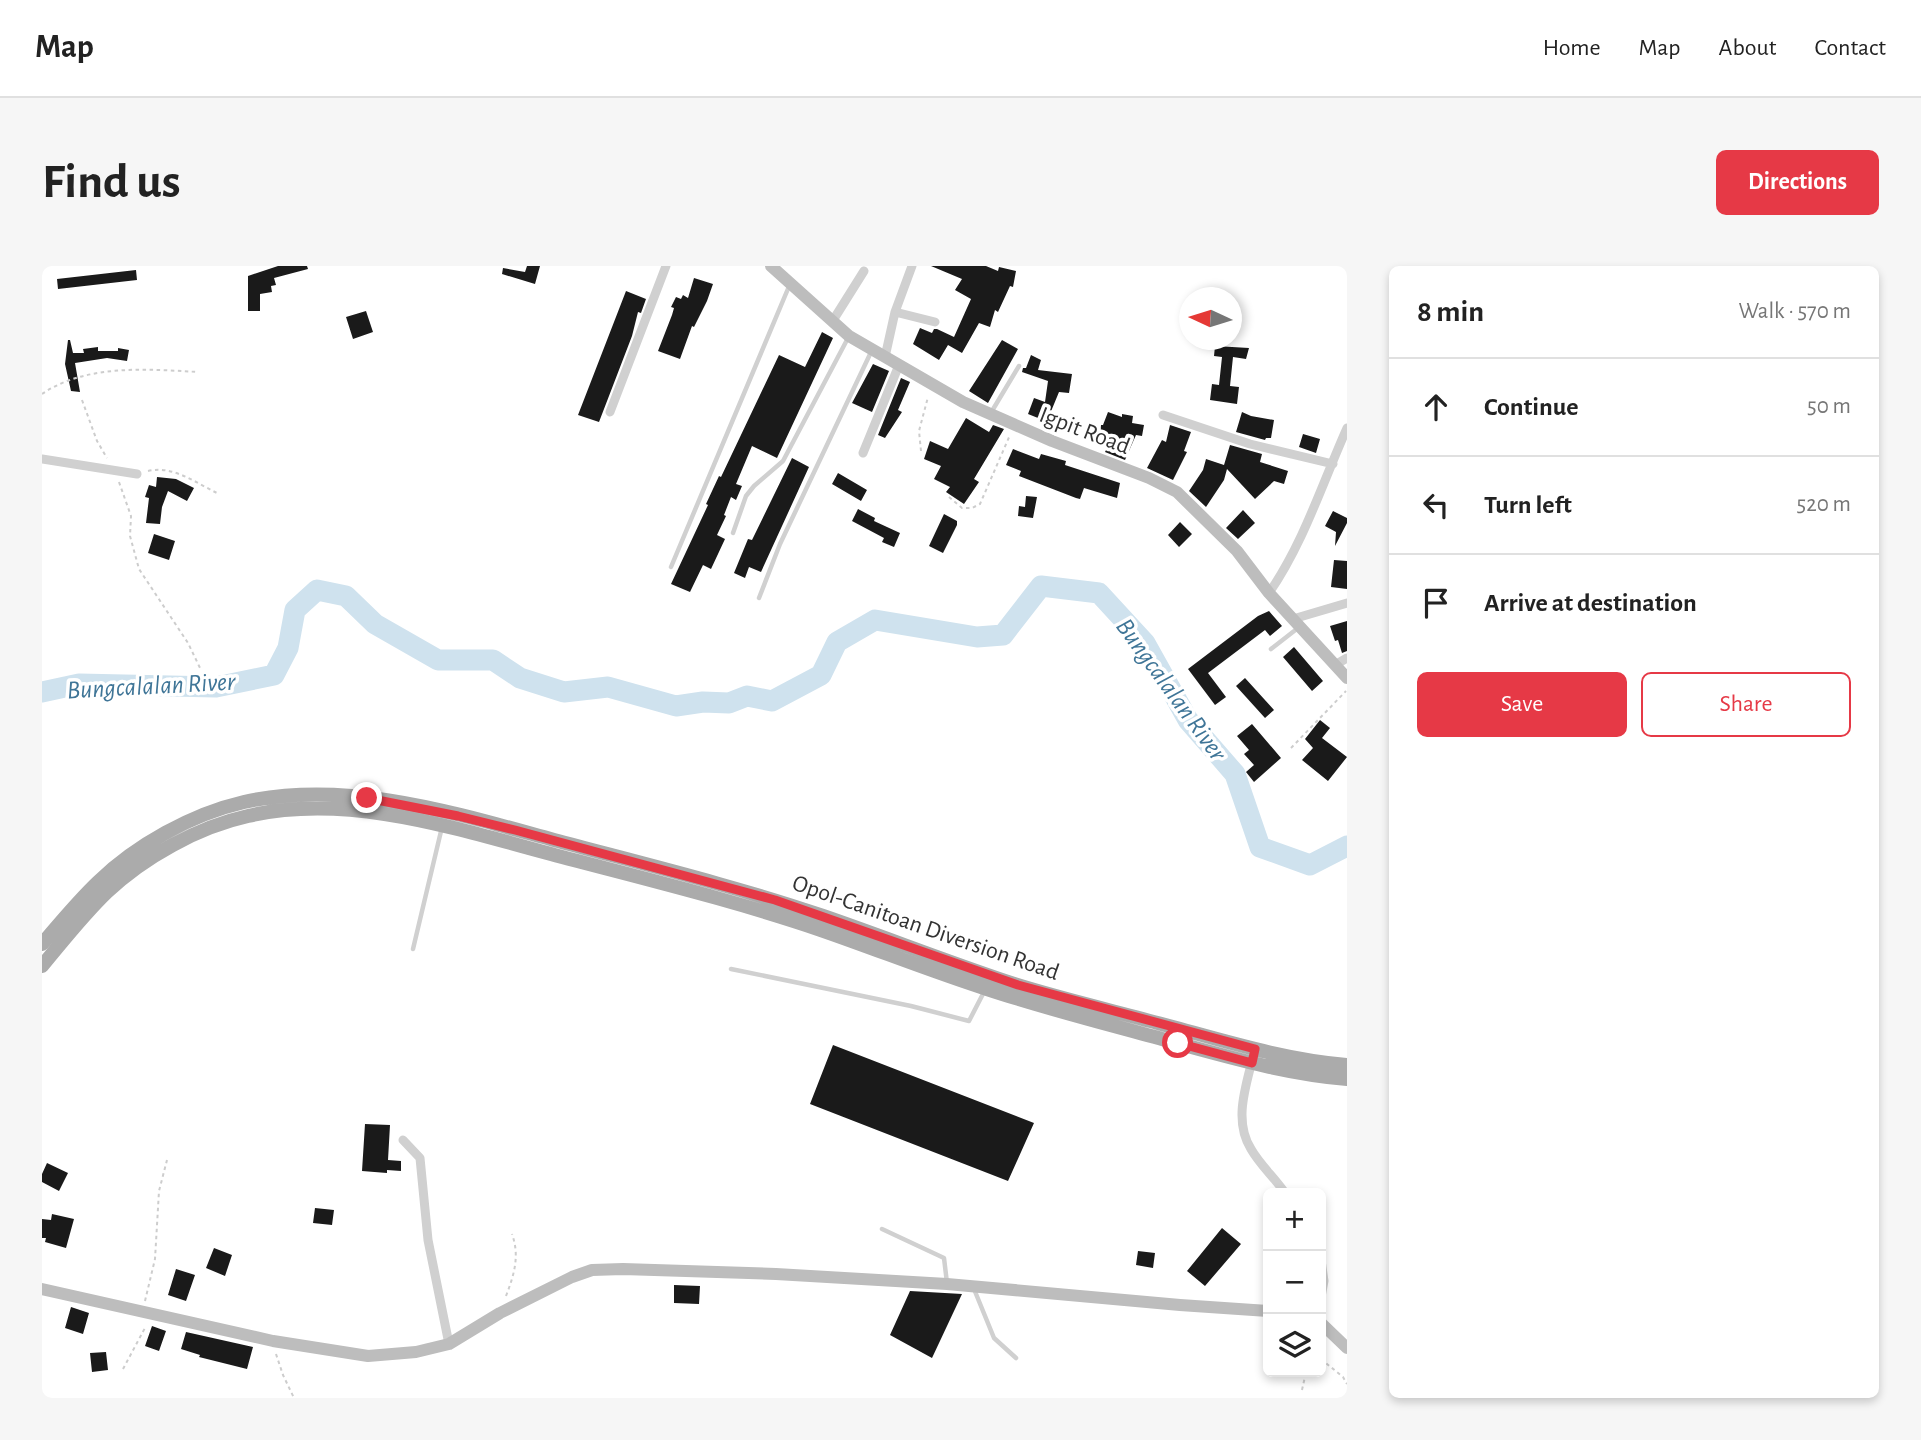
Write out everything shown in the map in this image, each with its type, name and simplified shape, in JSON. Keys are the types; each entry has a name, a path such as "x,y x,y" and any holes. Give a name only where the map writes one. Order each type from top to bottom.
{"main road":[{"name":"Opol-Canitoan Diversion Road","path":"42,944 99,880 153,841 182,825 244,802 311,794 339,794 458,816 763,897 1018,985 1254,1056 1300,1073 1347,1079"},
{"name":"Opol-Canitoan Diversion Road","path":"42,966 109,891 160,853 217,825 247,816 325,808 363,811 442,827 771,913 1049,1009 1254,1056 1347,1065"}],"street":[{"path":"610,412 666,266"},
{"name":"Igpit Road","path":"772,266 849,336 932,384 989,415 1149,478 1177,492 1237,551 1269,593 1347,678"},
{"path":"885,357 895,312 912,266"},
{"path":"832,322 864,271"},
{"path":"895,312 935,322"},
{"path":"863,453 899,365"},
{"path":"1163,415 1263,447 1333,464"},
{"path":"1269,593 1288,566 1346,435"},
{"path":"42,459 137,474"},
{"path":"1296,623 1347,603"},
{"path":"1335,665 1347,657"},
{"path":"1254,1056 1243,1099 1244,1133 1250,1147 1281,1188"},
{"path":"403,1140 420,1158 428,1240 449,1344"},
{"path":"42,1289 273,1341 368,1356 416,1352 449,1344 572,1277 602,1270 776,1274 947,1284 1263,1311"},
{"path":"1326,1328 1347,1348"}],"lane":[{"path":"671,567 790,283"},
{"path":"733,533 746,496 783,461 849,336"},
{"path":"759,598 780,544 872,349"},
{"path":"989,415 1019,366"},
{"path":"1271,649 1296,623"},
{"path":"413,949 442,827"},
{"path":"730,969 911,1006 969,1021 985,989"},
{"path":"882,1229 944,1258 947,1284"},
{"path":"973,1286 994,1338 1016,1359"}],"path":[{"path":"42,394 66,382 113,371 153,369 198,372"},
{"path":"921,451 919,431 932,384"},
{"path":"82,400 97,441 126,497 131,516 130,536 139,569 188,643 201,670"},
{"path":"949,497 962,508 972,508 980,504 1015,425"},
{"path":"137,474 154,470 176,472 217,493"},
{"path":"1291,748 1347,690"},
{"path":"123,1369 147,1313 155,1259 159,1191 167,1160"},
{"path":"500,1314 515,1270 516,1245 512,1234"},
{"path":"273,1341 282,1375 294,1398"},
{"path":"1326,1363 1343,1377 1347,1384"},
{"path":"1302,1390 1305,1377"}],"building":[{"path":"278,266 307,266 308,269 274,278 276,285 271,286 272,292 260,294 260,311 248,311 248,276"},
{"path":"527,266 540,266 535,284 502,274 503,268 525,272"},
{"path":"931,266 986,266 998,271 999,267 1016,271 1013,287 1010,286 998,312 995,310 990,327 979,323 962,353 948,345 939,360 913,344 920,328 932,333 937,329 954,337 971,299 955,290 962,279"},
{"path":"136,270 137,280 58,289 57,279"},
{"path":"694,278 713,284 694,327 692,326 680,359 658,351 672,315 674,308 671,307 676,297 681,299 683,295 688,298"},
{"path":"626,291 646,299 641,313 638,312 632,336 599,422 578,415"},
{"path":"366,311 373,332 353,339 346,317"},
{"path":"822,332 833,338 777,458 752,446 736,484 742,486 736,500 731,497 717,535 725,539 711,569 703,565 690,592 671,584 719,476 721,477 779,355 805,367"},
{"path":"68,340 73,353 84,353 83,349 98,347 98,351 118,351 118,348 129,350 127,361 107,358 75,363 80,392 71,391 65,364"},
{"path":"1002,340 1018,349 988,403 969,391"},
{"path":"1249,348 1246,359 1233,357 1230,386 1239,387 1237,404 1210,400 1212,384 1219,385 1222,357 1214,356 1215,350"},
{"path":"1031,355 1041,360 1038,370 1072,374 1069,393 1059,392 1045,426 1042,425 1043,420 1028,414 1034,398 1045,402 1048,381 1022,372"},
{"path":"873,364 889,371 872,412 852,403"},
{"path":"901,378 910,382 898,410 902,412 885,438 878,435"},
{"path":"1108,412 1122,417 1122,414 1133,416 1132,423 1144,425 1142,436 1136,435 1125,460 1105,452 1111,440 1100,438 1101,425"},
{"path":"1242,412 1274,420 1271,438 1265,440 1236,432"},
{"path":"966,418 989,432 993,425 1004,429 974,479 979,482 964,504 946,492 950,487 934,479 941,466 924,459 930,441 948,449"},
{"path":"1170,425 1191,432 1184,451 1187,452 1173,480 1147,468 1162,440 1166,442"},
{"path":"1303,434 1320,439 1316,453 1299,447"},
{"path":"1230,445 1262,454 1260,462 1288,471 1284,484 1274,481 1255,499 1227,469 1224,480 1206,507 1189,491 1203,470 1206,459 1224,465"},
{"path":"1013,449 1039,459 1041,454 1066,461 1065,465 1120,483 1117,498 1084,488 1080,499 1019,476 1021,471 1006,465"},
{"path":"792,458 809,467 761,572 749,567 745,578 734,573 748,539 752,540"},
{"path":"838,473 867,490 861,501 832,484"},
{"path":"157,477 176,479 194,488 187,501 168,491 160,524 146,523 149,498 145,497 149,485 156,487"},
{"path":"1026,496 1037,497 1033,518 1018,516 1019,506 1025,507"},
{"path":"858,509 875,518 874,521 900,533 894,547 882,542 884,538 852,521"},
{"path":"1243,510 1255,523 1238,539 1226,528"},
{"path":"1333,511 1347,518 1335,546 1336,532 1325,526"},
{"path":"944,514 957,521 957,525 943,553 929,546"},
{"path":"1180,522 1192,534 1179,547 1168,535"},
{"path":"154,534 175,541 169,560 148,553"},
{"path":"1334,560 1347,561 1347,589 1331,587"},
{"path":"1269,611 1282,626 1270,636 1265,630 1208,673 1226,697 1215,705 1188,669 1258,616"},
{"path":"1347,621 1347,651 1342,653 1330,626"},
{"path":"1294,647 1323,681 1312,691 1283,657"},
{"path":"1245,678 1274,710 1265,718 1236,686"},
{"path":"1320,720 1330,728 1322,738 1347,757 1328,781 1302,760 1313,748 1305,739"},
{"path":"1252,724 1281,758 1254,782 1246,772 1254,765 1244,754 1249,750 1237,736"},
{"path":"833,1045 1034,1123 1008,1181 810,1104"},
{"path":"365,1124 390,1125 388,1160 401,1161 401,1171 362,1171"},
{"path":"47,1163 68,1173 59,1191 42,1182"},
{"path":"315,1208 334,1210 332,1225 313,1223"},
{"path":"52,1214 74,1219 66,1248 45,1242 46,1238 42,1238 42,1219 51,1220"},
{"path":"1222,1228 1241,1244 1205,1286 1187,1271"},
{"path":"214,1248 232,1255 225,1276 206,1268"},
{"path":"1138,1251 1155,1253 1153,1268 1136,1265"},
{"path":"176,1269 195,1275 186,1301 168,1295"},
{"path":"674,1285 700,1286 699,1304 674,1303"},
{"path":"910,1291 962,1294 932,1358 890,1335"},
{"path":"71,1307 89,1313 83,1334 65,1328"},
{"path":"152,1326 166,1331 159,1351 145,1346"},
{"path":"186,1332 253,1347 247,1369 199,1357 200,1355 181,1349"},
{"path":"106,1352 108,1370 92,1372 90,1353"}],"waterway":[{"name":"Bungcalalan River","path":"42,692 79,684 216,687 274,675 288,648 295,610 317,590 346,596 375,624 438,660 493,660 520,678 564,692 608,687 676,706 703,702 729,703 747,696 772,701 821,675 837,642 875,620 977,637 1003,635 1041,586 1099,593 1145,643 1188,720 1235,774 1260,847 1310,865 1347,846"}],"route":[{"path":"367,798 415,806 515,830 775,900 1018,985 1255,1049 1252,1063 1178,1043"}]}
